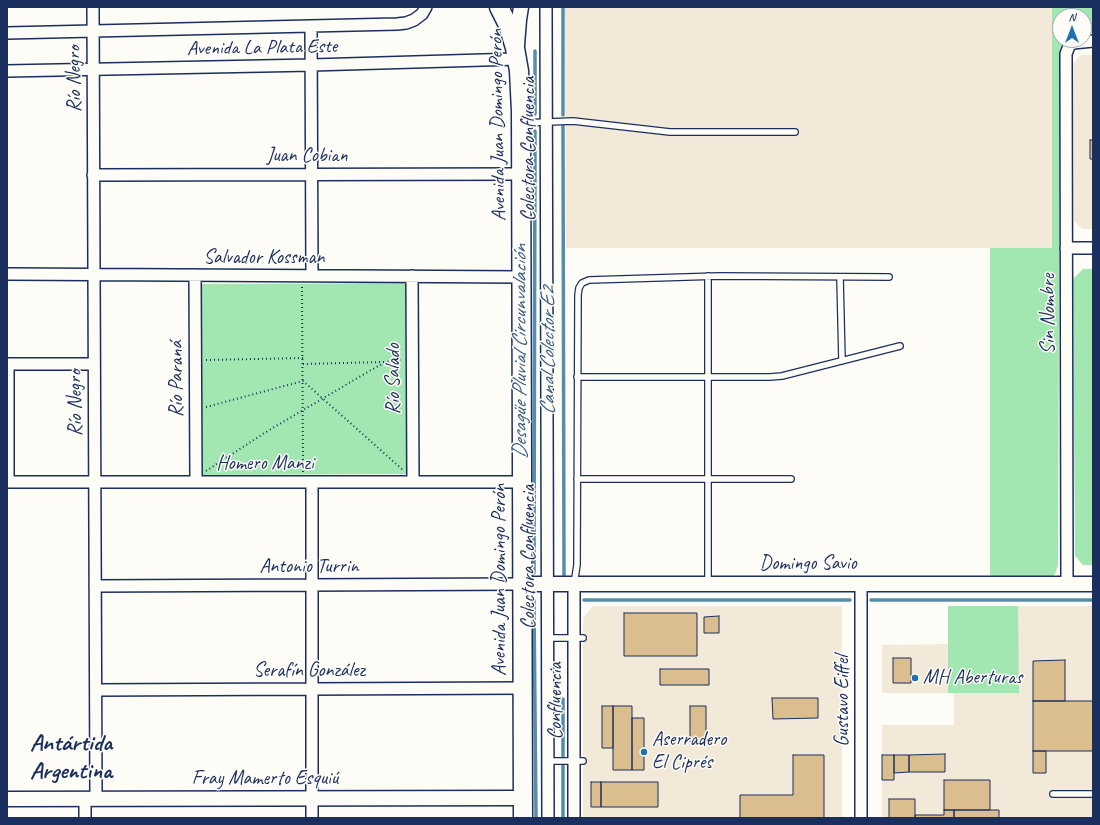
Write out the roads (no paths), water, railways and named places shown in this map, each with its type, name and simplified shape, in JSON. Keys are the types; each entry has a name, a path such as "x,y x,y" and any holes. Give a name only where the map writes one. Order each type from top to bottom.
{"main road":[{"path":"499,7 512,36 517,59"},
{"name":"Avenida Juan Domingo Perón","path":"517,59 521,97 522,174 523,818"}],"street":[{"name":"Río Negro","path":"85,818 90,799 96,690 93,7"},
{"name":"Avenida Juan Domingo Perón","path":"517,59 517,34 521,7"},
{"name":"Colectora Confluencia","path":"546,7 548,818"},
{"name":"Avenida La Plata Este","path":"7,33 397,24 414,20 422,14 426,8"},
{"path":"312,26 312,276"},
{"name":"Sin Nombre","path":"1067,584 1066,54 1069,46 1078,42 1093,41"},
{"name":"Avenida La Plata Este","path":"7,71 517,59"},
{"name":"Juan Cobian","path":"94,175 522,174"},
{"path":"1066,248 1093,248"},
{"name":"Salvador Kossman","path":"7,274 522,277"},
{"name":"Río Paraná","path":"195,275 196,482"},
{"name":"Río Salado","path":"412,276 413,482"},
{"path":"7,482 8,364 94,364"},
{"name":"Homero Manzi","path":"7,482 522,482"},
{"path":"312,482 312,818"},
{"name":"Domingo Savio","path":"522,584 1093,584"},
{"name":"Antonio Turrin","path":"95,586 522,584"},
{"name":"Confluencia","path":"574,584 578,638 578,761 574,818"},
{"name":"Gustavo Eiffel","path":"861,584 861,818"},
{"name":"Serafín González","path":"96,690 522,688"},
{"name":"Fray Mamerto Esquiú","path":"7,799 523,798"}],"lane":[{"path":"521,123 573,121 670,132 795,132"},
{"path":"708,276 708,584"},
{"path":"574,584 577,565 578,292 582,283 589,280 708,276 889,277"},
{"path":"840,277 842,361"},
{"path":"577,377 776,377 900,346"},
{"path":"577,479 791,479"},
{"path":"547,638 578,638"},
{"path":"548,761 578,761"},
{"path":"1052,794 1093,794"}],"waterway":[{"name":"Canal Colector E2","path":"563,7 563,115"},
{"name":"Desagüe Pluvial Circunvalación","path":"535,51 535,114"},
{"name":"Canal Colector E2","path":"563,126 564,575"},
{"name":"Desagüe Pluvial Circunvalación","path":"534,573 535,131"},
{"name":"Desagüe Pluvial Circunvalación","path":"534,600 536,818"},
{"path":"584,600 850,600"},
{"path":"871,600 1093,600"},
{"name":"Canal Colector E2","path":"563,699 563,756"},
{"name":"Canal Colector E2","path":"563,765 563,818"}],"place":[{"name":"MH Aberturas","path":"915,678"},
{"name":"Aserradero El Ciprés","path":"644,752"}],"district":[{"name":"Antártida Argentina","path":"71,758"}]}
